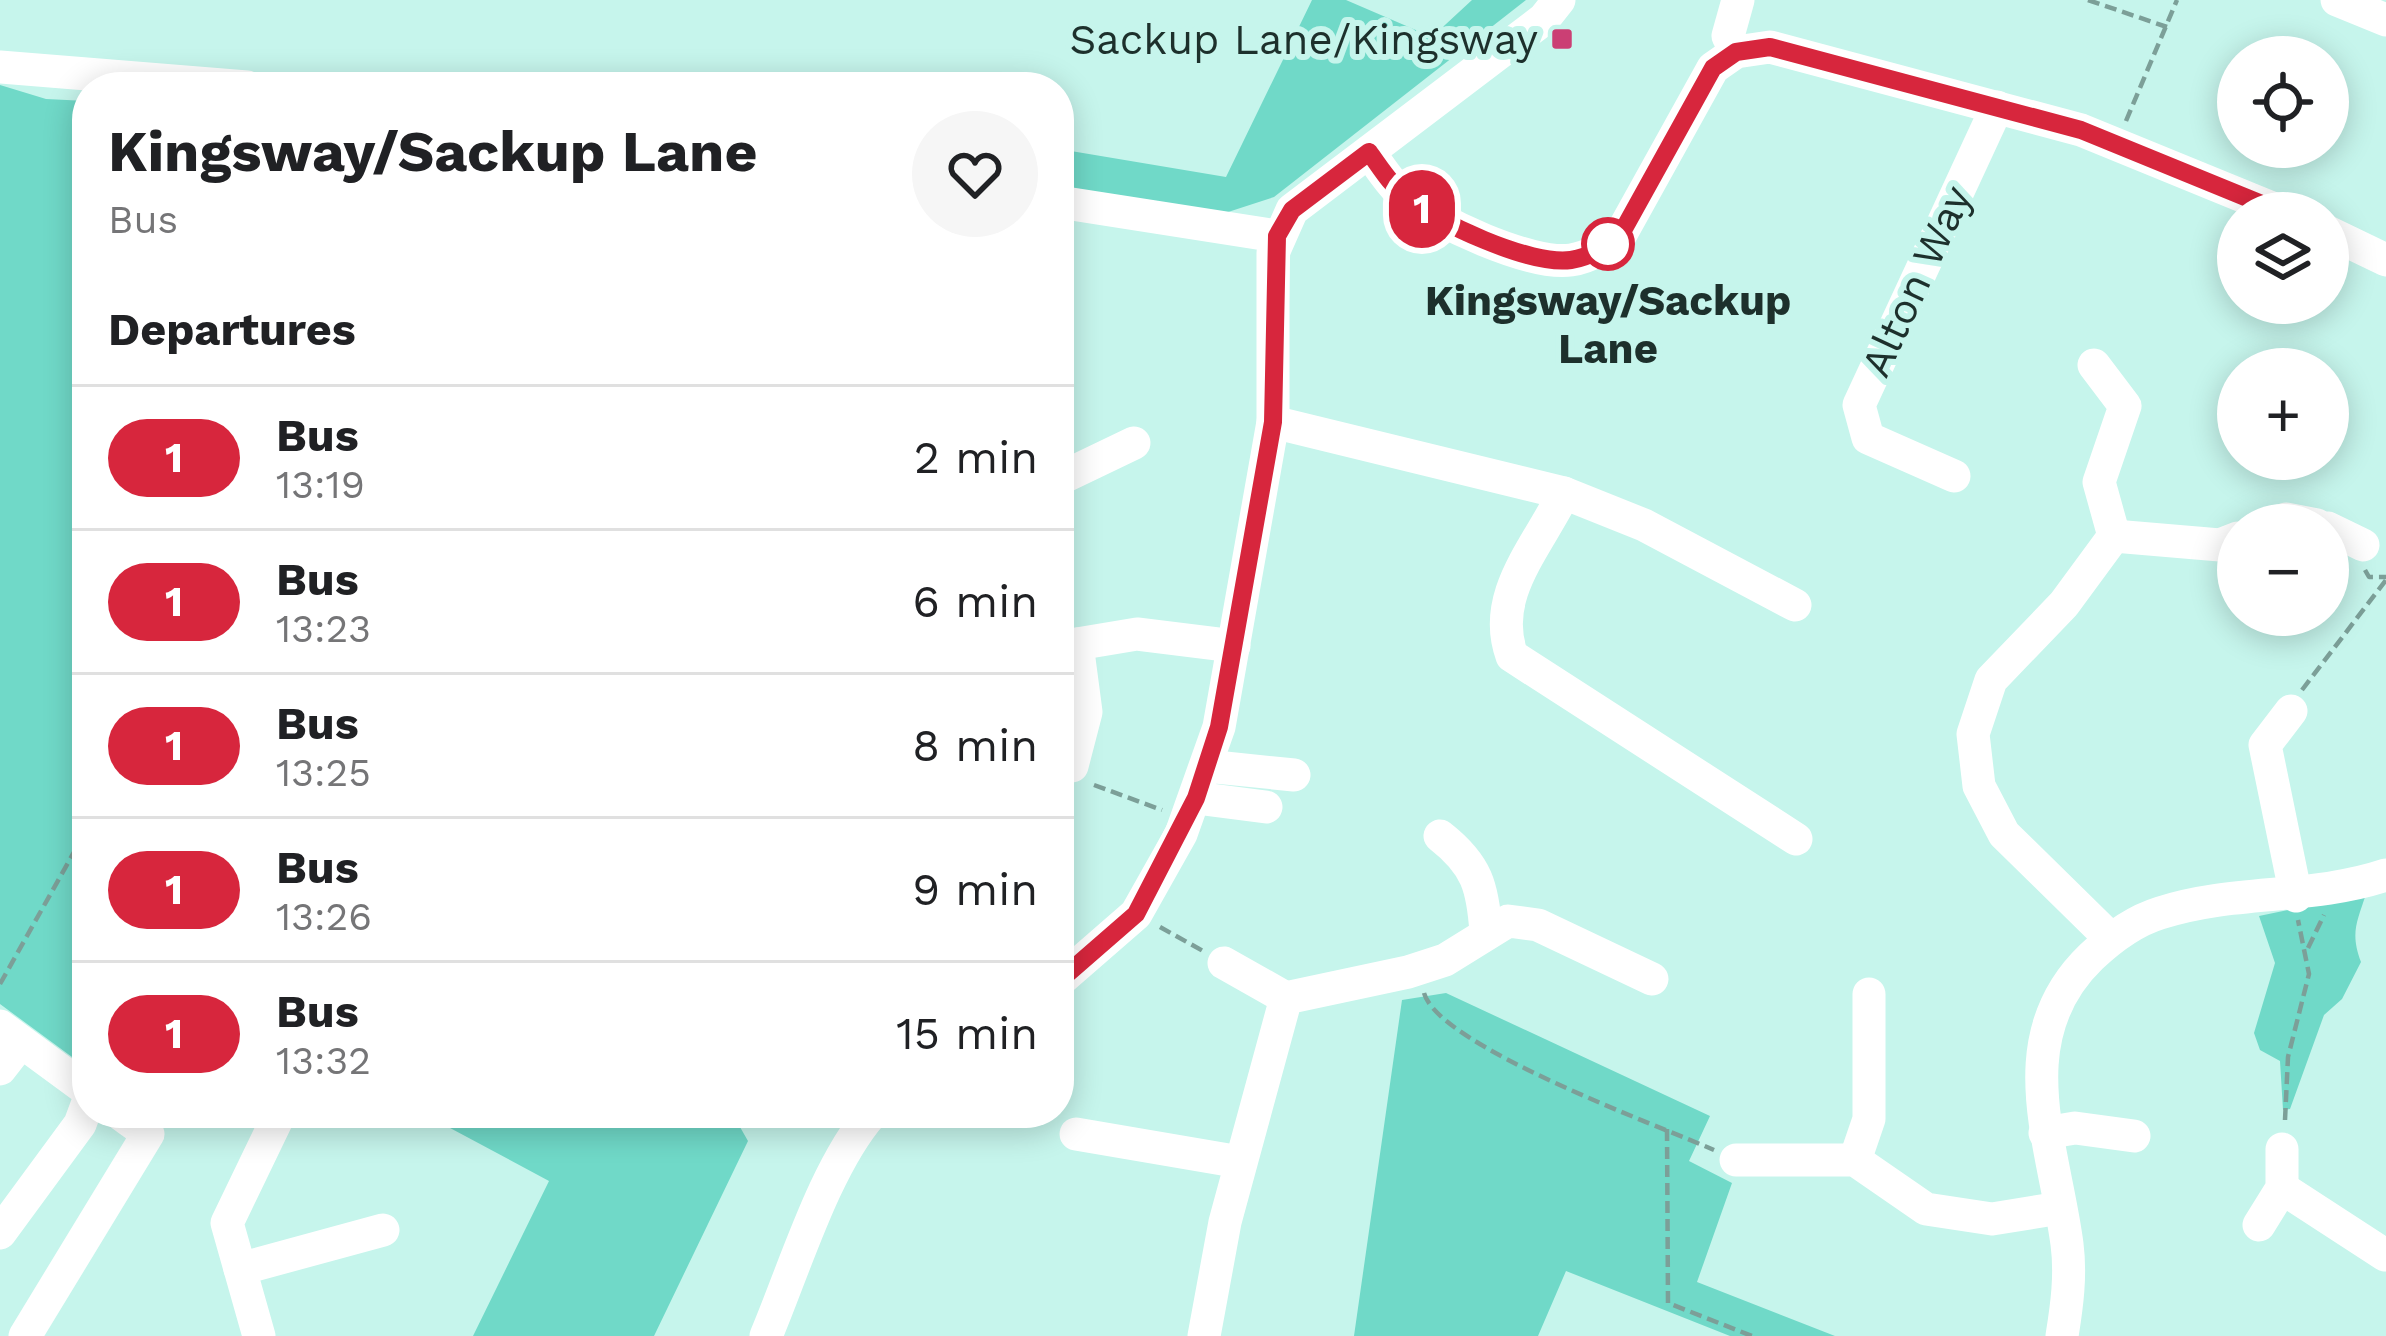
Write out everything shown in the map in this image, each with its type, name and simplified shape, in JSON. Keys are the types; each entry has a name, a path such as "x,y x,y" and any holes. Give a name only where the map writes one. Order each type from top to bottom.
{"street":[{"path":"1074,968 1136,914 1196,795 1234,646 1273,422 1277,236 1292,210 1544,19 1559,0"},
{"path":"1736,52 1728,35 1738,0"},
{"path":"2337,0 2386,20"},
{"path":"1369,152 1400,193 1429,214 1542,260 1571,260 1600,250 1621,234 1713,68 1736,52 1770,47 1997,106 2117,143 2234,192"},
{"path":"0,67 72,73"},
{"name":"Alton Way","path":"1954,476 1868,437 1859,405 1997,106"},
{"path":"1074,204 1277,236"},
{"path":"2349,242 2386,260"},
{"path":"2094,365 2125,406 2098,482 2114,536"},
{"path":"1273,422 1564,494 1644,525 1795,605"},
{"path":"1074,472 1134,443"},
{"path":"1564,494 1506,596 1502,628 1512,656 1796,839"},
{"path":"2114,536 2217,545"},
{"path":"2110,938 2004,834 1979,786 1972,734 1991,680 2064,604 2114,536"},
{"path":"2349,538 2363,545"},
{"path":"1074,644 1137,634 1234,646"},
{"path":"1074,667 1086,712 1074,758"},
{"path":"2290,710 2265,745 2312,894"},
{"path":"1196,795 1294,776"},
{"path":"1196,795 1266,807"},
{"path":"1440,836 1476,868 1484,888 1486,933"},
{"path":"2062,1336 2070,1282 2038,1077 2048,1023 2067,980 2110,938 2156,914 2206,901 2312,894 2386,875"},
{"path":"1224,963 1286,998 1424,967 1508,921 1538,925 1652,979"},
{"path":"1855,1160 1869,1119 1869,994"},
{"path":"1204,1336 1240,1162 1286,998"},
{"path":"0,1069 10,1034 72,1093"},
{"path":"0,1233 81,1128"},
{"path":"25,1336 129,1156 148,1134 132,1128"},
{"path":"259,1336 227,1223 273,1128"},
{"path":"766,1336 841,1165 863,1128"},
{"path":"2045,1133 2075,1128 2134,1136"},
{"path":"1076,1134 1240,1162"},
{"path":"2259,1225 2282,1188 2282,1149"},
{"path":"1736,1160 1855,1160 1926,1209 1992,1219 2060,1208"},
{"path":"2282,1188 2386,1256"},
{"path":"240,1269 383,1230"}],"path":[{"path":"2088,0 2167,27"},
{"path":"2117,143 2177,0"},
{"path":"2290,710 2386,580"},
{"path":"1074,768 1088,783 1196,795"},
{"path":"0,984 72,856"},
{"path":"2282,1149 2288,1057 2309,974 2312,894"},
{"path":"2308,950 2325,913 2312,894"},
{"path":"1136,914 1224,963"},
{"path":"1424,967 1424,997 1433,1014 1505,1060 1736,1160"},
{"path":"1667,1129 1668,1303 1752,1336"}],"green space":[{"path":"1312,0 1346,0 1432,37 1472,0 1526,0 1274,197 1225,213 1074,193 1074,152 1226,177"},
{"path":"0,85 46,99 72,100 72,1057 0,1004"},
{"path":"2366,894 2355,935 2361,962 2342,999 2324,1015 2290,1109 2283,1110 2280,1061 2260,1050 2254,1033 2275,963 2259,916"},
{"path":"1446,993 1710,1116 1689,1161 1732,1183 1697,1282 1835,1336 1730,1336 1566,1271 1538,1336 1354,1336 1402,1000"},
{"path":"450,1128 741,1128 748,1141 654,1336 473,1336 549,1181"}],"bus line":[{"name":"1","path":"1074,969 1136,914 1196,798 1219,727 1273,422 1273,253 1277,236 1292,210 1369,152 1400,193 1429,214 1542,260 1571,260 1600,250 1621,234 1713,68 1736,52 1770,47 1920,83 2081,130 2236,192"}],"place":[{"name":"Sackup Lane/Kingsway","path":"1562,39"},
{"name":"Kingsway/Sackup Lane","path":"1608,244"}]}
